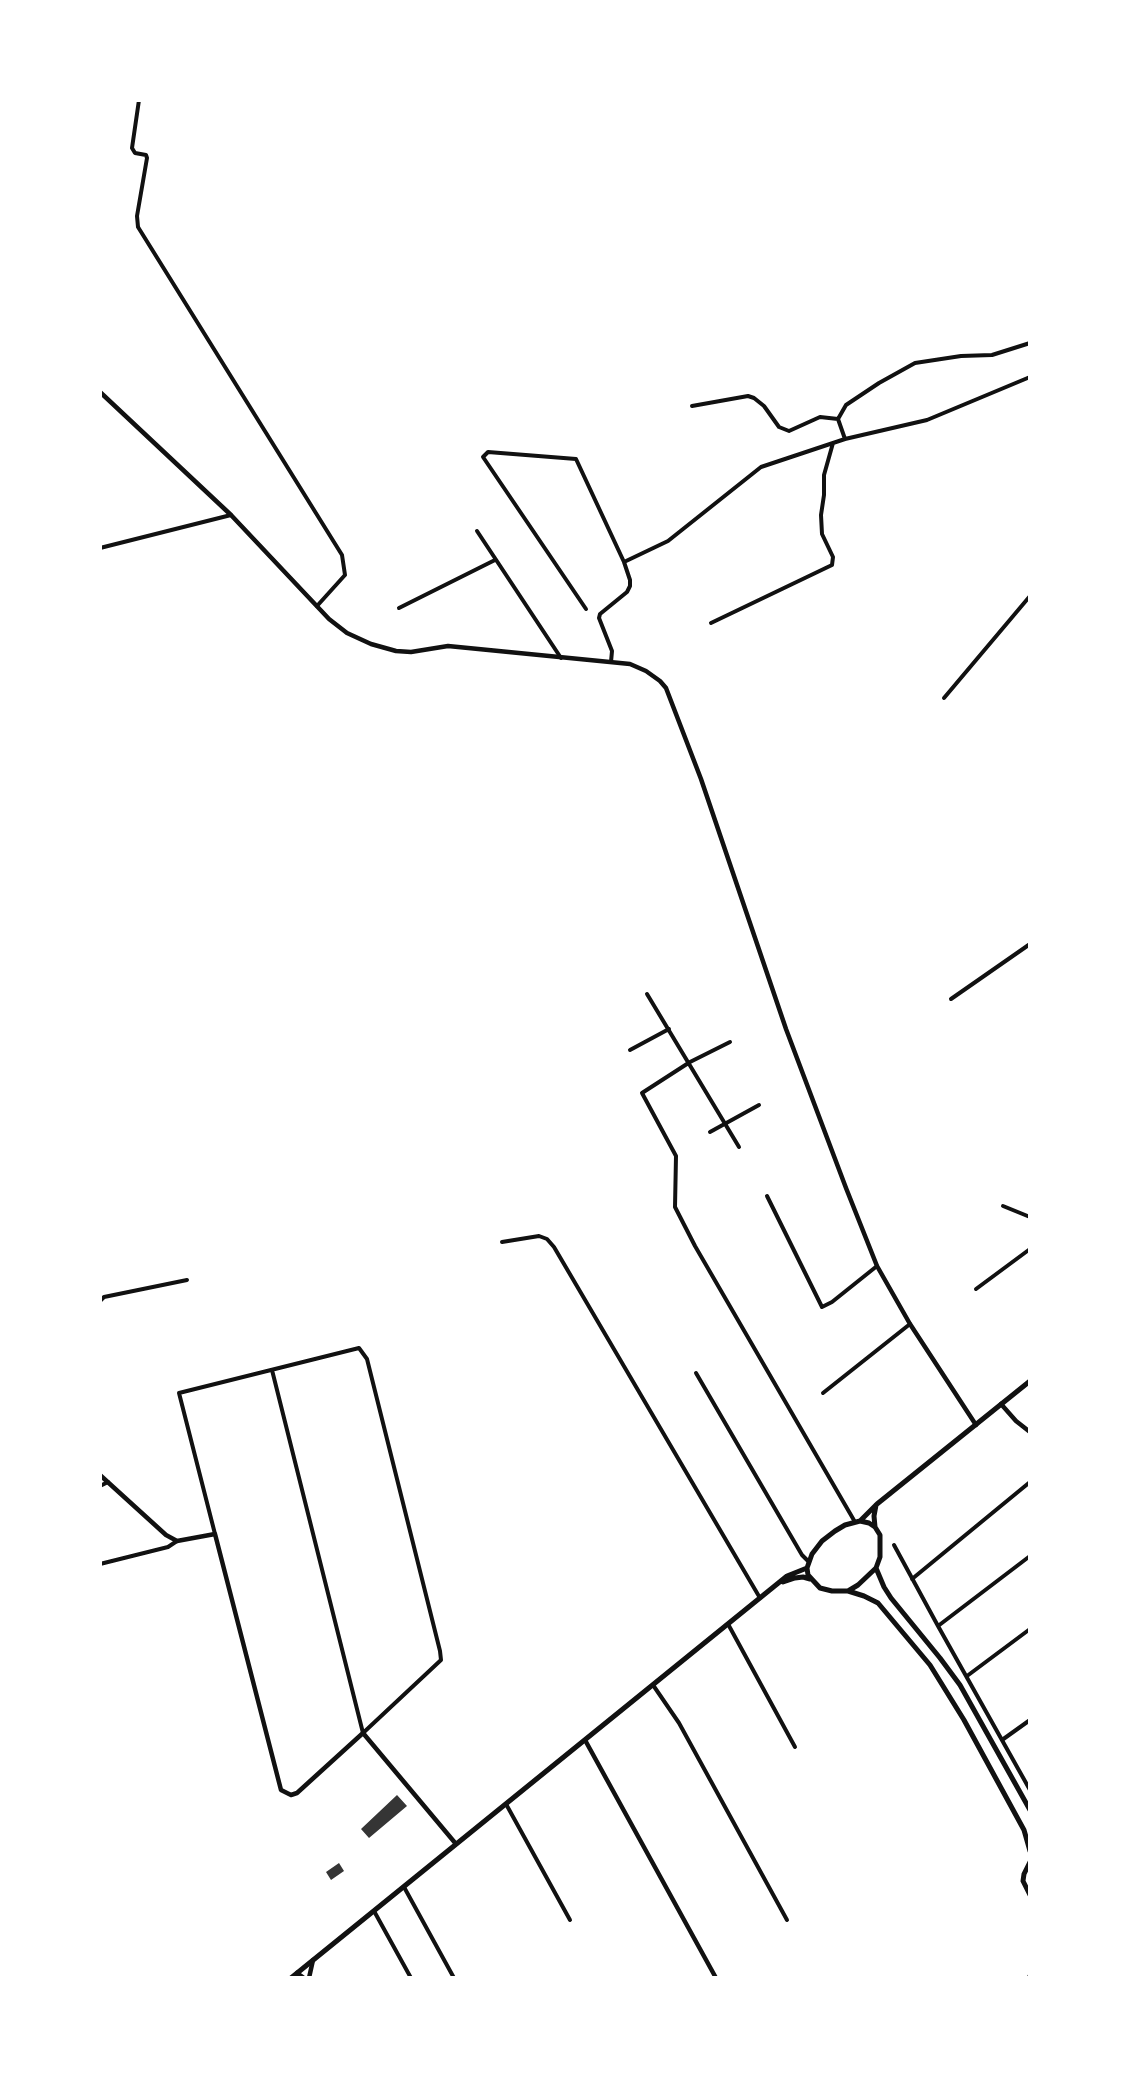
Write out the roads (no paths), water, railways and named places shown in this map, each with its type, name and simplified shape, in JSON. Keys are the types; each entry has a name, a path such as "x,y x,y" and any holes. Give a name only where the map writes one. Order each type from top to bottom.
{"main road":[{"path":"858,1522 877,1504 1029,1382"},
{"path":"875,1527 874,1516 877,1504"},
{"path":"291,1977 297,1975 728,1623 787,1576 808,1564 822,1541 840,1528 858,1522 869,1523 880,1535 880,1557 876,1568 848,1591"},
{"path":"808,1564 810,1579"},
{"path":"876,1568 891,1598 960,1685 1029,1810"},
{"path":"776,1585 803,1577 810,1579 820,1588 848,1591 878,1603 930,1665 964,1720 1024,1830 1029,1851"},
{"path":"1029,1862 1023,1881 1029,1895"}],"street":[{"path":"139,100 132,148 135,153 146,155 147,158 137,216 138,227 342,555 345,575 317,606"},
{"path":"845,439 838,419 846,405 915,363 962,356 992,355 1029,343"},
{"path":"624,562 668,541 761,467 845,439 927,420 1029,377"},
{"path":"100,392 231,515 329,619 347,633 371,644 396,651 411,652 448,646 630,664 646,671 666,688 701,779 786,1029 878,1266 910,1324 976,1425"},
{"path":"692,406 748,396 764,406 779,427 789,431 820,417 838,419"},
{"path":"711,623 832,565 833,557 821,527 824,475 833,443"},
{"path":"586,609 483,457 488,452 576,459 624,562 630,580 627,592 600,614 599,618 612,651 611,662"},
{"path":"100,548 231,515"},
{"path":"477,531 561,658"},
{"path":"399,608 495,560"},
{"path":"944,698 1029,596"},
{"path":"951,999 1029,944"},
{"path":"647,994 690,1062 739,1147"},
{"path":"630,1050 669,1029"},
{"path":"730,1042 690,1062 642,1093 676,1156 675,1207 701,1256 858,1522"},
{"path":"710,1132 759,1105"},
{"path":"767,1196 822,1306 832,1302 878,1266"},
{"path":"1003,1206 1029,1217"},
{"path":"501,1242 539,1236 547,1239 554,1247 760,1598"},
{"path":"976,1289 1029,1249"},
{"path":"100,1301 104,1297 187,1280"},
{"path":"823,1394 910,1324"},
{"path":"359,1348 367,1359 441,1660 297,1793 291,1795 281,1790 179,1393 272,1370 359,1348"},
{"path":"272,1370 363,1733 456,1844"},
{"path":"696,1373 808,1564"},
{"path":"1001,1404 1029,1432"},
{"path":"100,1475 166,1535 177,1541"},
{"path":"100,1486 108,1482"},
{"path":"912,1579 1029,1482"},
{"path":"100,1564 168,1547 177,1541 215,1534"},
{"path":"894,1545 1029,1790"},
{"path":"938,1626 1029,1556"},
{"path":"728,1623 795,1747"},
{"path":"967,1676 1029,1629"},
{"path":"653,1684 679,1723 787,1920"},
{"path":"1002,1740 1029,1720"},
{"path":"585,1740 716,1977"},
{"path":"506,1804 570,1920"},
{"path":"404,1887 454,1977"},
{"path":"374,1911 411,1977"},
{"path":"297,1975 307,1977 314,1959"}]}
